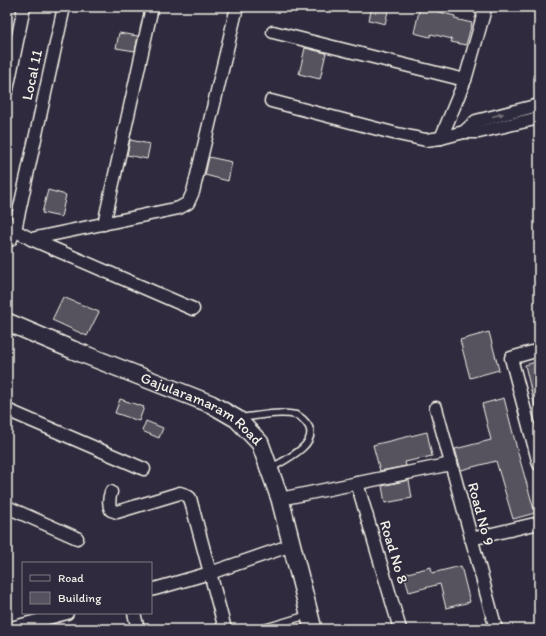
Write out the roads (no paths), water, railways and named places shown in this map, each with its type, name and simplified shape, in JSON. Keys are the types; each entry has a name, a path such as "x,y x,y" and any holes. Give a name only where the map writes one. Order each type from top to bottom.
{"main road":[{"name":"Gajularamaram Road","path":"7,322 73,350 211,404 237,418 260,443 280,499 311,622"}],"street":[{"path":"7,90 24,7"},
{"name":"Local 11","path":"7,242 11,239 11,228 64,7"},
{"path":"104,224 152,7"},
{"path":"31,239 179,208 188,203 193,192 238,7"},
{"path":"441,138 465,80 485,9 478,7"},
{"path":"273,32 465,80"},
{"path":"271,101 393,133 426,140 464,132 479,132 539,118"},
{"path":"464,132 476,121 539,105"},
{"path":"11,228 31,239 193,309"},
{"path":"539,350 511,358 539,464"},
{"name":"Road No 9","path":"436,408 496,629"},
{"path":"7,410 144,470"},
{"path":"280,499 451,464"},
{"name":"Road No 8","path":"357,483 400,629"},
{"path":"111,492 109,506 111,510 117,512 180,493 190,498 225,629"},
{"path":"7,507 77,538"},
{"path":"472,539 539,523"},
{"path":"152,590 210,573 292,545"},
{"path":"7,629 49,624 65,614"},
{"path":"134,614 138,629"}],"lane":[{"path":"237,418 275,414 297,415 306,421 310,431 308,442 299,451 269,469"},
{"path":"261,629 311,622"}]}
